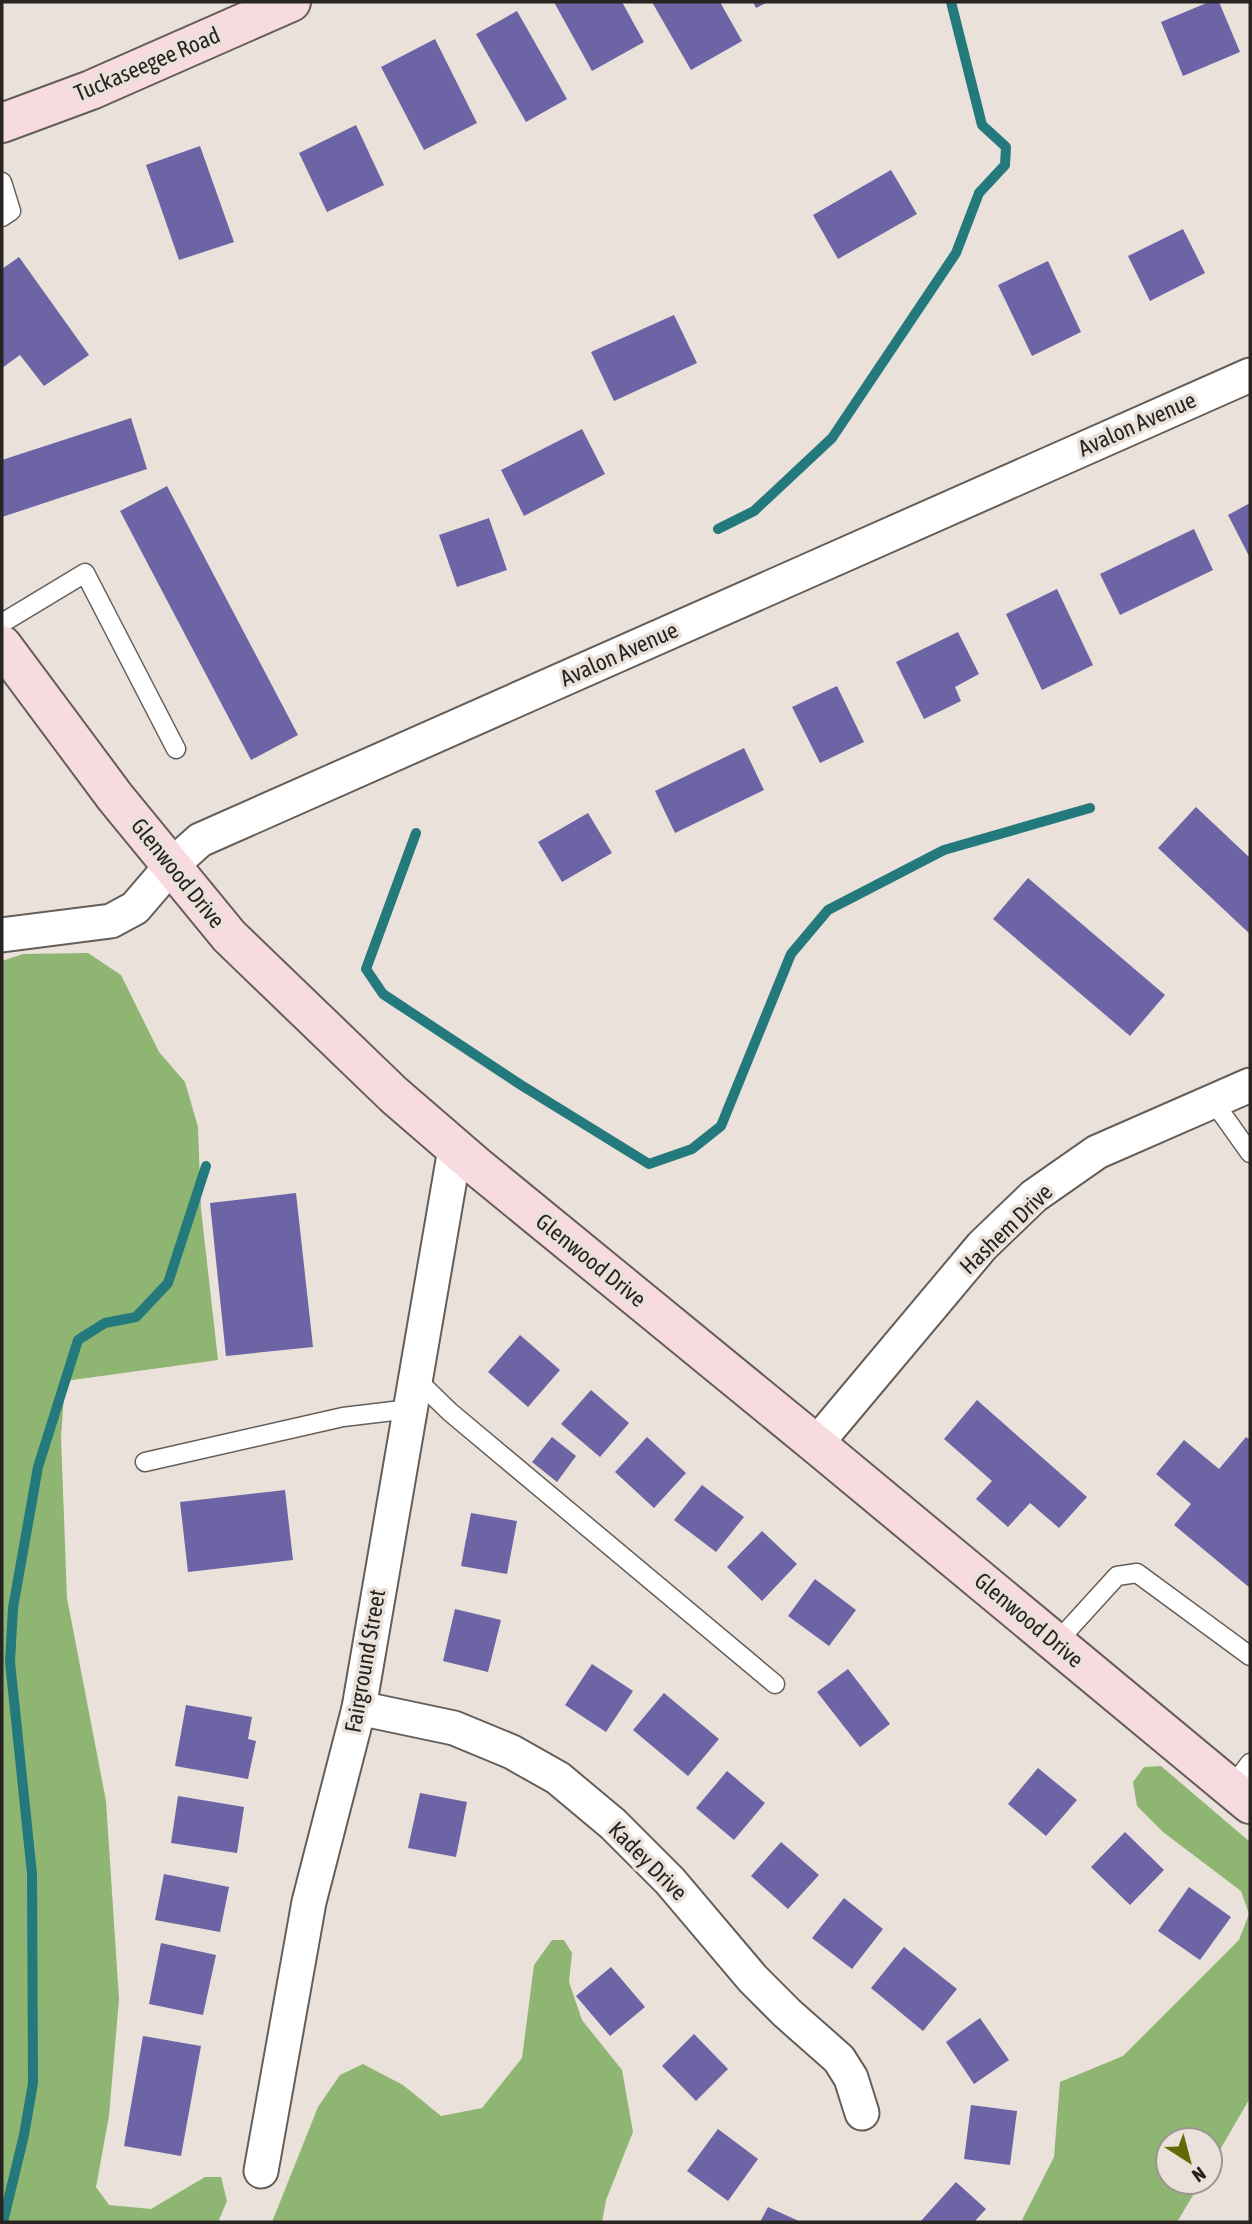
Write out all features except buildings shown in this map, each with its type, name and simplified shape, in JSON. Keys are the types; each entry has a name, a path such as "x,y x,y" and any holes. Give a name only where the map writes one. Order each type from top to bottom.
{"street":[{"name":"Tuckaseegee Road","path":"2,123 90,90 291,2"},
{"name":"Avalon Avenue","path":"2,935 111,921 135,908 171,866 200,840 1250,375"},
{"name":"Glenwood Drive","path":"2,645 115,797 229,936 374,1077 455,1149 1056,1643 1244,1785"},
{"name":"Hashem Drive","path":"816,1444 982,1246 1034,1196 1097,1152 1250,1085"},
{"name":"Fairground Street","path":"261,2171 309,1902 359,1708 455,1149"},
{"name":"Kadey Drive","path":"359,1708 454,1728 512,1752 558,1778 613,1825 670,1881 753,1979 786,2013 839,2059 851,2078 862,2113"}],"lane":[{"path":"2,182 11,211 2,217"},
{"path":"2,623 85,573 176,749"},
{"path":"1213,1101 1250,1153"},
{"path":"145,1462 343,1417 412,1393 450,1412 775,1684"},
{"path":"1056,1643 1117,1576 1137,1573 1250,1656"}],"green space":[{"path":"88,953 121,975 159,1052 185,1082 198,1127 201,1209 218,1360 65,1381 61,1437 67,1598 106,1801 119,1999 109,2116 96,2187 109,2205 151,2209 205,2177 221,2177 227,2201 218,2222 2,2222 2,961 23,954"},
{"path":"1161,1766 1250,1842 1250,2098 1224,2143 1224,2126 1154,2126 1154,2196 1193,2196 1177,2222 1021,2222 1054,2157 1060,2082 1123,2056 1239,1940 1249,1914 1241,1891 1163,1832 1137,1806 1133,1782 1144,1767"},
{"path":"552,1940 564,1940 572,1953 569,1982 582,2020 622,2070 633,2132 606,2200 602,2222 272,2222 318,2107 340,2075 363,2064 403,2085 441,2116 482,2108 522,2058 534,1965"}],"waterway":[{"path":"718,529 754,511 832,438 956,253 979,193 1005,165 1006,147 982,125 951,2"},
{"path":"416,833 366,969 383,994 521,1085 649,1164 692,1149 721,1126 791,954 828,910 944,850 1090,808"},
{"path":"3,2222 24,2135 33,2083 32,1874 10,1662 13,1608 38,1467 78,1340 105,1323 136,1317 168,1283 206,1166"}]}
